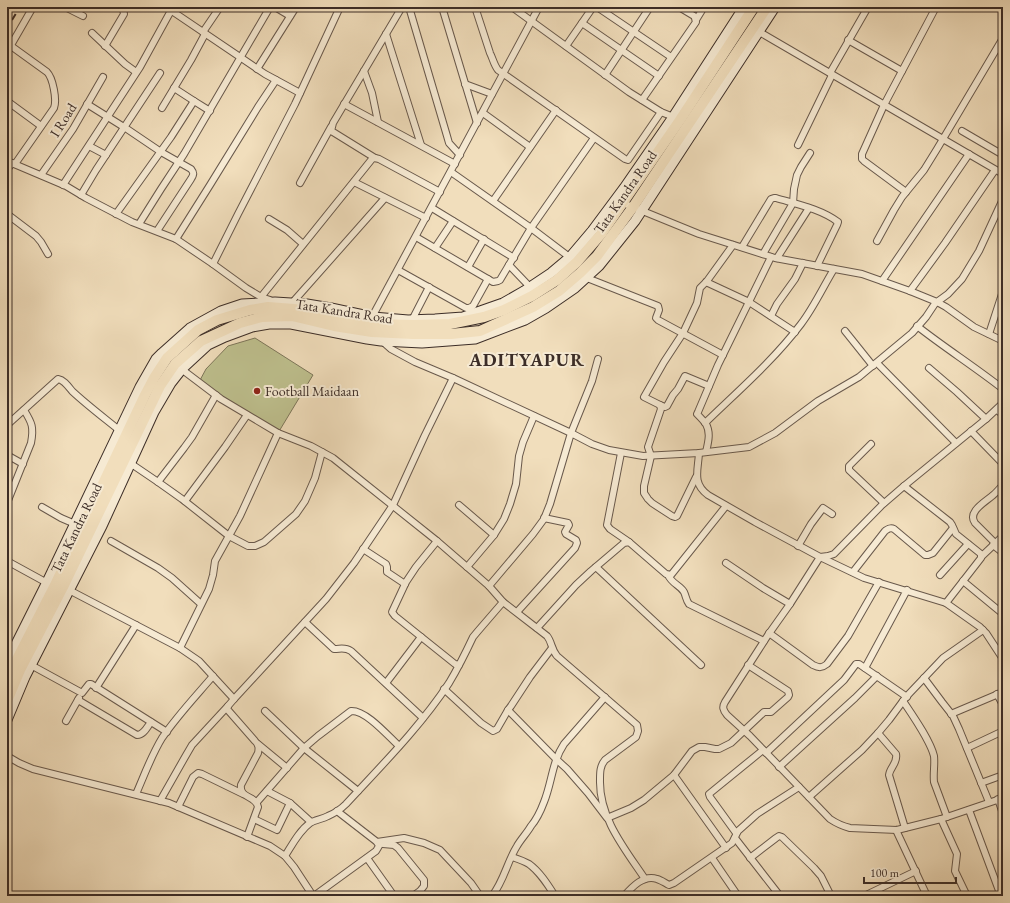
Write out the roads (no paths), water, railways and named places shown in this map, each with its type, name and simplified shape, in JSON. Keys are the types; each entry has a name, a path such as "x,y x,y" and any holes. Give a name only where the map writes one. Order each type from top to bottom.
{"main road":[{"name":"Tata Kandra Road","path":"171,361 201,340 240,323 262,317 292,316 334,326 371,324 450,324 484,317 503,307 532,296 557,280 573,260 602,233 623,203 676,118 740,21 754,7"},
{"name":"Tata Kandra Road","path":"7,680 58,586 152,402 171,361 198,330 217,320 250,310 268,307 293,306 413,334 451,334 480,331 533,308 559,291 580,274 637,209 756,30 767,7"},
{"name":"Tata Kandra Road","path":"7,701 20,670 28,663 56,608 58,586"}],"street":[{"path":"7,52 33,7"},
{"path":"65,7 83,16"},
{"path":"105,46 124,14 121,7"},
{"path":"162,108 191,60 204,33 220,7"},
{"path":"139,224 210,111 270,7"},
{"path":"275,7 290,16"},
{"path":"257,69 296,7"},
{"path":"214,264 300,93 340,7"},
{"path":"300,183 344,104 402,7"},
{"path":"408,7 449,143 460,155"},
{"path":"442,7 477,123"},
{"path":"476,7 485,39 496,68 594,138 628,160 634,174"},
{"path":"371,324 463,317 503,307 530,287 573,260 592,231 676,118 661,112 605,75 512,7"},
{"path":"371,324 416,236 539,7"},
{"path":"566,46 593,7"},
{"path":"597,7 671,57"},
{"path":"605,75 650,7"},
{"path":"679,7 694,16 696,20"},
{"path":"642,100 696,22 704,7"},
{"path":"744,7 740,21 1002,173"},
{"path":"756,30 775,7"},
{"path":"798,145 848,40 868,7"},
{"path":"906,192 864,161 861,156 884,105 936,7"},
{"path":"63,185 156,39 170,8 257,69 300,93"},
{"path":"582,23 659,76"},
{"path":"92,33 125,64 136,72"},
{"path":"386,34 421,145"},
{"path":"876,242 894,210 931,159 1003,38"},
{"path":"848,40 902,71"},
{"path":"7,170 41,126 55,104 50,76 47,72 11,46"},
{"path":"364,70 372,93 378,122"},
{"path":"81,195 160,73"},
{"name":"I Road","path":"41,175 73,129 103,78"},
{"path":"176,239 276,80"},
{"path":"465,84 492,94"},
{"path":"174,88 210,111"},
{"path":"7,101 41,126"},
{"path":"116,214 161,152 194,102"},
{"path":"87,104 108,116 161,152 191,169 193,172 194,174 157,231"},
{"path":"344,104 455,164"},
{"path":"493,201 556,110"},
{"path":"628,160 661,112"},
{"path":"483,113 530,147"},
{"path":"331,127 331,131 375,158 440,192"},
{"path":"962,131 1003,155"},
{"path":"416,236 493,282 498,281 514,258 531,228 594,138"},
{"path":"88,146 106,155"},
{"path":"763,254 793,203 797,175 810,153"},
{"path":"882,281 969,154"},
{"path":"261,297 372,159 375,158"},
{"path":"12,163 63,185 116,214 176,239 261,297 293,306 385,198"},
{"path":"910,291 995,170"},
{"path":"451,172 531,228 573,260"},
{"path":"354,182 426,218"},
{"path":"742,247 772,198 774,198 809,208 838,222 817,266"},
{"path":"371,324 381,341 415,362 609,450 621,453 651,456 703,453 749,447 775,433 818,401 860,377 903,341 926,317 934,305 948,294 962,279 979,251 1003,199"},
{"path":"623,203 699,234 733,245 774,257 862,274 910,291 937,302 974,327 1003,342"},
{"path":"432,208 514,258"},
{"path":"660,405 661,411 648,447 651,456 644,486 644,493 652,503 675,517 678,514 697,475 709,433 705,423 698,414 709,386 749,302 774,257 809,208"},
{"path":"171,361 252,327 269,324 291,324 381,341 422,343 474,339 525,320 575,288 599,266 637,209"},
{"path":"7,214 36,236 48,254"},
{"path":"269,219 287,230 303,244"},
{"path":"435,248 453,220"},
{"path":"468,267 484,239"},
{"path":"709,386 685,376 665,407 645,398 644,395 683,333 697,303 700,288 733,245"},
{"path":"771,316 777,304 795,279 803,263"},
{"path":"509,265 530,287"},
{"path":"705,423 767,363 795,332 811,309 834,269"},
{"path":"398,270 466,308 473,306 488,279"},
{"path":"587,278 658,306 659,310 656,318 658,320 723,355"},
{"path":"706,282 749,302 795,332"},
{"path":"412,320 429,287"},
{"path":"989,334 1003,291"},
{"path":"7,662 58,586 102,526 154,412 171,383 171,361 190,328 221,311 242,304 276,302"},
{"path":"918,326 937,341 977,368 1003,389"},
{"path":"845,331 875,364 956,443"},
{"path":"58,586 74,524 140,387 156,359 171,361 216,395 247,415 278,433 311,446 333,458 437,541 489,586 503,602 549,638 552,648 557,656 632,720 638,731 636,737 602,763 600,770 600,791 607,818"},
{"path":"489,586 533,534 544,518 550,504 571,434 592,381 598,359"},
{"path":"929,368 986,419"},
{"path":"160,800 192,745 326,599 354,563 393,505 453,378"},
{"path":"7,425 58,379 119,430"},
{"path":"158,482 192,437 216,395"},
{"path":"820,557 834,554 884,503 971,432 1003,403"},
{"path":"7,504 31,443 32,423 24,410"},
{"path":"997,410 1003,415"},
{"path":"185,501 225,448 247,415"},
{"path":"467,568 494,535 504,518 516,484 518,456 534,416"},
{"path":"971,432 1003,464"},
{"path":"180,648 209,588 215,561 220,550 240,516 278,433"},
{"path":"872,444 849,466 849,470 884,503"},
{"path":"130,462 185,501 229,536 248,546 255,546 264,542 296,514 305,502 315,478 322,452"},
{"path":"621,453 607,525 610,529 668,575 672,581 682,589 689,604 764,641"},
{"path":"7,455 23,464"},
{"path":"697,475 697,480 702,491 798,546 864,578 946,603 974,621 983,630 1003,659"},
{"path":"1003,485 982,504 973,516 975,523 1003,553"},
{"path":"904,486 950,522 956,534 982,556"},
{"path":"459,505 494,535"},
{"path":"668,575 673,573 726,506"},
{"path":"42,507 74,524"},
{"path":"798,546 810,524 823,508 832,514"},
{"path":"517,612 575,548 577,543 576,540 566,534 568,523 544,518"},
{"path":"853,572 888,528 894,528 928,556 933,553 953,528"},
{"path":"946,603 982,556 1003,536"},
{"path":"111,541 158,568 172,578 201,604"},
{"path":"437,541 416,567 405,584 392,612 420,637 452,662 459,665"},
{"path":"537,628 576,585 596,566 622,544 628,542"},
{"path":"940,575 968,544"},
{"path":"363,549 386,564 387,572 405,584"},
{"path":"820,557 748,665 725,702 723,708 724,711 830,819 839,824 850,828 896,830 944,818 1000,799 1003,814"},
{"path":"7,561 180,648 199,661 234,699"},
{"path":"726,563 790,604"},
{"path":"596,566 701,665"},
{"path":"963,581 1003,614"},
{"path":"769,633 813,665 817,667 824,666 848,636 879,582"},
{"path":"865,668 907,590"},
{"path":"285,856 302,831 311,822 337,811 346,804 399,746 444,690 473,637 503,602"},
{"path":"305,622 334,649 348,648 423,718"},
{"path":"96,688 136,625"},
{"path":"809,797 862,750 889,720 905,699 943,658 983,630"},
{"path":"386,683 420,637"},
{"path":"444,690 481,723 493,731 497,730 508,710 530,677 552,648"},
{"path":"7,720 28,663 82,693"},
{"path":"780,896 750,858 709,794 764,751 844,680 856,664 859,664 877,676 905,699 931,749 934,756 934,782 944,818 957,854 955,871 967,896"},
{"path":"607,818 638,804 674,776 692,751 699,747 720,749 731,743 764,712 772,712 788,697 788,692 748,665"},
{"path":"136,794 154,752 166,732 213,676"},
{"path":"778,767 877,676"},
{"path":"924,678 942,702 959,729 989,802"},
{"path":"66,721 89,684 166,732"},
{"path":"950,714 1000,693 1003,705"},
{"path":"492,896 502,881 517,847 541,810 556,759 564,744 605,697"},
{"path":"78,700 137,735 142,734 151,722"},
{"path":"228,706 229,711 258,744 287,768"},
{"path":"508,710 567,769 588,793 607,818 620,843 645,879"},
{"path":"265,711 304,748 358,791"},
{"path":"247,837 258,807 257,802 304,748 347,713 354,711 359,712 370,719 399,746"},
{"path":"967,748 1003,731"},
{"path":"878,733 897,757 889,775 905,828"},
{"path":"243,794 241,784 258,753 258,744"},
{"path":"7,756 33,769 113,790 160,800 270,846 285,856 314,896 376,851 378,849 378,843"},
{"path":"178,807 193,777 198,774 202,774 257,802"},
{"path":"981,783 1003,775"},
{"path":"674,776 726,848"},
{"path":"624,896 630,888 645,879 652,877 671,885 726,848 732,843 740,828 759,812 799,787"},
{"path":"267,791 290,803 311,822"},
{"path":"254,819 277,830 290,803"},
{"path":"969,810 1001,896"},
{"path":"337,811 378,843 396,846 424,880 424,886 413,896"},
{"path":"896,830 928,896"},
{"path":"750,858 779,836 785,838 821,876 831,896"},
{"path":"378,843 404,838 424,843 440,850 471,883 480,896"},
{"path":"512,857 531,865 542,877 555,896"},
{"path":"367,858 394,896"},
{"path":"712,858 738,896"},
{"path":"864,896 916,871"}],"railway":[{"path":"7,16 13,7"},
{"path":"12,20 20,7"}],"place":[{"name":"Football Maidaan","path":"257,391"}],"district":[{"name":"ADITYAPUR","path":"527,359"}]}
